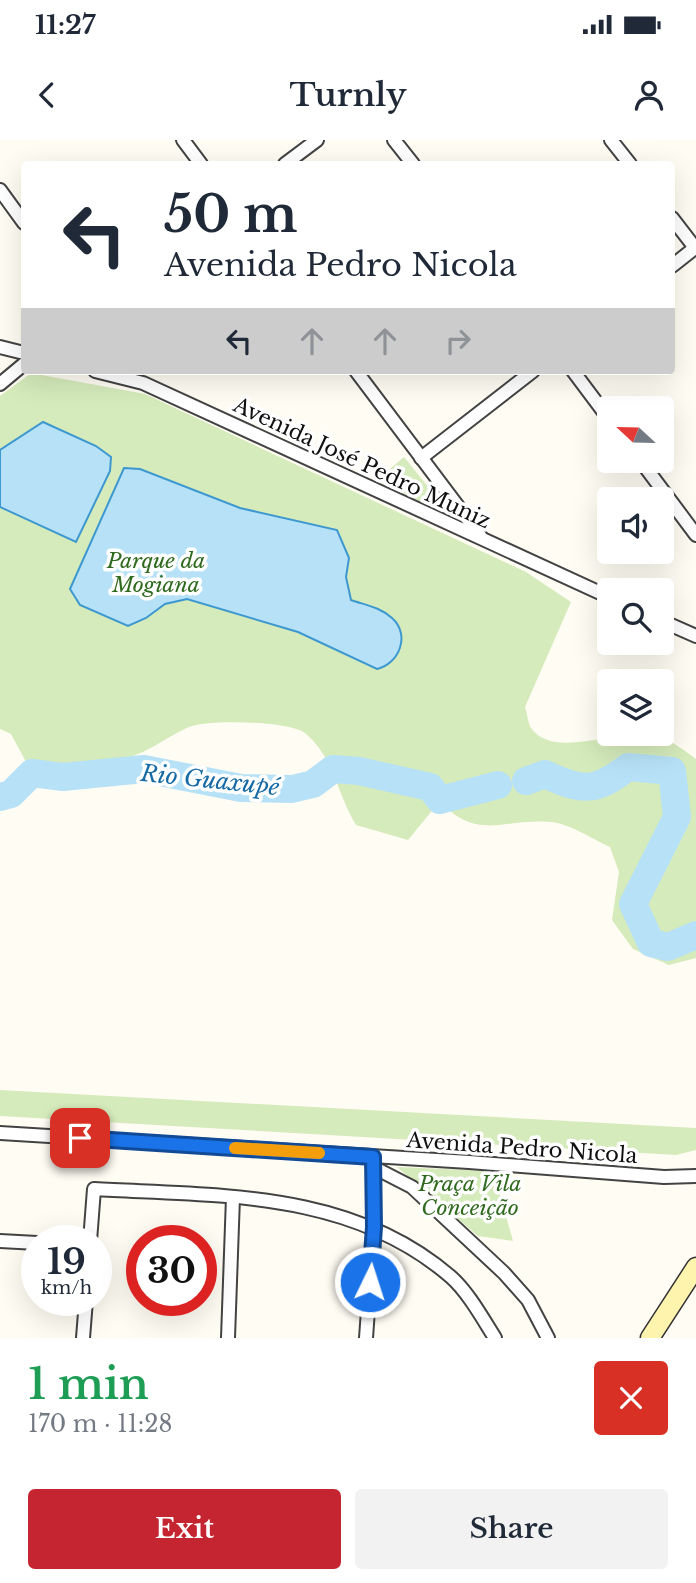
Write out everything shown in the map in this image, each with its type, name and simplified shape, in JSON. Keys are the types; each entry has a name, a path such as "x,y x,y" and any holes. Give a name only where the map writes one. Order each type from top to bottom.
{"main road":[{"path":"650,1338 696,1267"}],"street":[{"path":"183,140 199,161"},
{"path":"289,161 317,140"},
{"path":"394,140 411,161"},
{"path":"611,140 628,161"},
{"path":"0,190 21,219"},
{"path":"675,222 696,248 675,264"},
{"path":"0,347 21,352"},
{"path":"0,384 21,366"},
{"name":"Avenida José Pedro Muniz","path":"112,375 143,383 597,592"},
{"path":"137,375 143,383"},
{"path":"359,375 483,540"},
{"path":"421,457 528,375"},
{"path":"576,375 597,403"},
{"path":"650,473 696,535"},
{"path":"674,626 696,636"},
{"name":"Avenida Pedro Nicola","path":"0,1133 373,1162 663,1177 696,1176"},
{"path":"366,1338 374,1227 373,1162"},
{"path":"373,1162 412,1187 484,1253 528,1300 548,1338"},
{"name":"Avenida Pedro Nicola","path":"663,1177 696,1167"},
{"path":"91,1225 94,1189 273,1199 374,1227 406,1244 453,1279 495,1338"},
{"path":"228,1338 233,1197"},
{"path":"0,1241 21,1242"},
{"path":"83,1338 85,1316"}],"green space":[{"name":"Parque da Mogiana","path":"28,375 42,375 145,394 526,572 571,602 525,707 529,723 541,737 555,742 597,739 597,746 674,745 696,759 696,958 669,965 633,949 612,920 619,872 610,847 557,823 479,825 453,814 440,801 408,840 356,825 323,753 305,733 296,729 248,722 199,724 131,757 32,773 11,734 0,729 0,396"},
{"path":"404,457 454,519 377,480"},
{"path":"0,1090 696,1128 696,1150 676,1155 0,1116"},
{"name":"Praça Vila Conceição","path":"397,1167 493,1171 513,1241 478,1236"}],"water":[{"path":"43,422 96,446 111,457 110,471 76,542 0,507 0,450"},
{"path":"124,468 140,469 240,508 337,530 349,558 346,577 351,600 382,611 398,625 401,640 396,655 385,666 377,669 298,632 187,599 165,604 146,618 128,626 80,605 70,589"}],"waterway":[{"name":"Rio Guaxupé","path":"526,781 545,774 569,784 589,787 607,781 628,767 672,771 677,817 633,904 651,943 668,947 696,935"},
{"name":"Rio Guaxupé","path":"0,797 11,794 32,773 63,777 144,769 241,788 292,789 313,784 333,769 359,771 430,787 440,800 498,785"}],"slow traffic":[{"path":"235,1148 319,1153"}],"route":[{"path":"80,1138 373,1157 374,1227 370,1282"}]}
